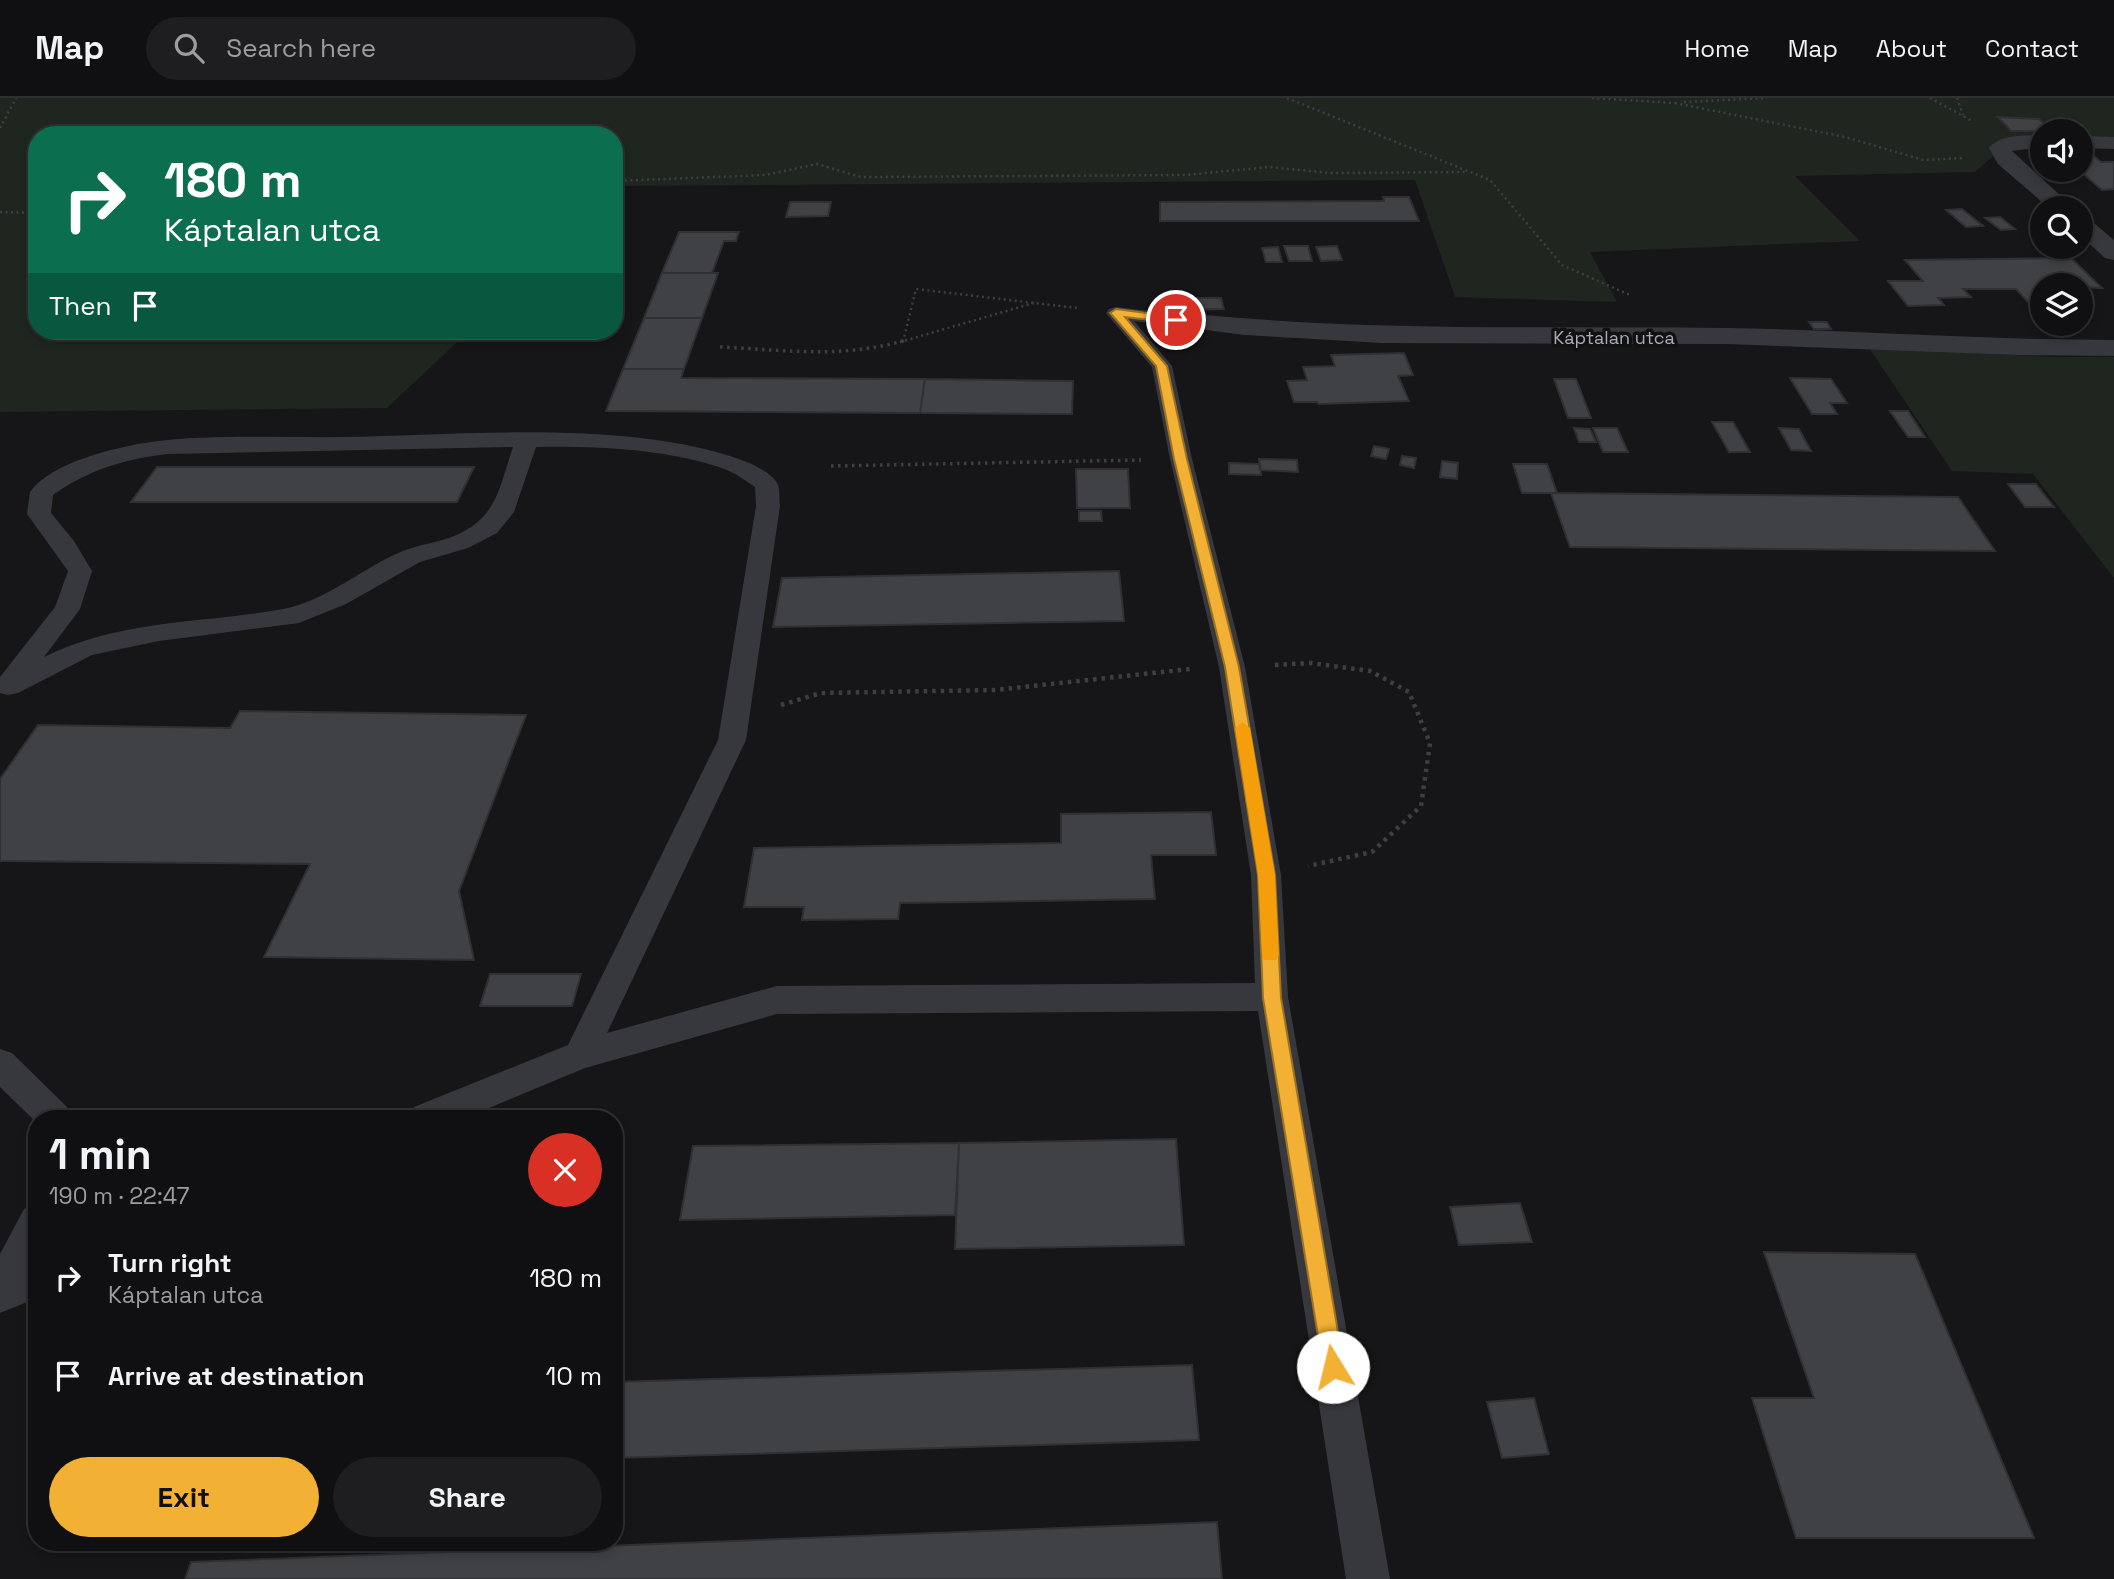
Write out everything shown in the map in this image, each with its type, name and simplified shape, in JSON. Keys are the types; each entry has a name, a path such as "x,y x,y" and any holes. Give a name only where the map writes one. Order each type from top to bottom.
{"street":[{"path":"2030,142 2013,143 2003,154 2050,196"},
{"path":"2093,142 2114,143"},
{"path":"2093,235 2114,253"},
{"name":"Káptalan utca","path":"1176,320 1256,330 1330,335 1457,338 1737,336 2027,348 2114,348"}],"lane":[{"name":"Káptalan utca","path":"1116,313 1176,320"},
{"path":"1116,313 1162,366 1181,459 1232,667 1266,875 1272,998 1368,1579"},
{"path":"4,689 67,609 80,571 65,546 39,514 42,492 65,474 97,460 135,450 167,447 527,440 635,446 692,453 738,466 766,484 768,506 732,740 580,1055"},
{"path":"4,689 85,648 159,632 290,617 337,598 411,557 459,543 489,528 502,512 527,440"},
{"path":"446,1110 580,1055 778,1000 1272,998"},
{"path":"0,1064 47,1110"},
{"path":"0,1294 28,1239"},
{"path":"0,1294 28,1283"}],"path":[{"path":"0,128 16,98"},
{"path":"1286,98 1490,180 1562,265 1637,298"},
{"path":"1592,98 1675,103 1767,98"},
{"path":"1957,98 1963,116"},
{"path":"1675,103 1845,137 1923,160 2003,154"},
{"path":"623,181 765,175 817,164 862,177 1185,175 1269,167 1331,173 1468,172"},
{"path":"0,212 28,213"},
{"path":"903,342 916,289 1116,313"},
{"path":"720,348 842,352 873,350 1034,303"},
{"path":"831,466 1181,459"},
{"path":"732,740 778,706 821,693 995,690 1115,675 1311,663 1370,671 1409,692 1430,743 1421,806 1372,852 1266,875"}],"shaded area":[{"path":"0,98 2114,98 2114,140 2093,140 2093,119 2030,119 2030,140 2011,140 1975,172 1795,176 1860,241 1590,252 1617,302 1455,297 1415,180 623,186 623,126 28,126 28,340 459,340 387,408 0,412"},
{"path":"1869,348 2052,357 2114,357 2114,578 2033,474 1952,471"}],"building":[{"path":"1998,117 2039,119 2030,119 2030,131 2011,131"},
{"path":"2093,156 2101,162 2114,162 2114,189 2102,190 2093,182"},
{"path":"1383,197 1409,197 1419,221 1160,221 1160,202 1384,201"},
{"path":"790,202 831,202 828,216 786,217"},
{"path":"1962,209 1983,226 1966,227 1946,210"},
{"path":"2000,217 2015,229 2001,230 1985,218"},
{"path":"679,232 739,232 736,241 724,241 712,273 662,273"},
{"path":"1284,246 1308,246 1312,261 1289,261"},
{"path":"1337,246 1342,260 1321,261 1316,247"},
{"path":"1278,247 1282,262 1266,262 1262,248"},
{"path":"2072,259 2086,273 2030,273 2030,304 2016,289 1963,289 1971,297 1938,298 1944,305 1908,306 1888,281 1923,281 1905,260"},
{"path":"662,273 718,273 702,318 644,318"},
{"path":"2093,279 2102,288 2093,288"},
{"path":"1177,298 1221,298 1224,309 1179,310"},
{"path":"644,318 702,318 684,369 623,369"},
{"path":"1809,322 1827,322 1831,329 1814,329"},
{"path":"1404,353 1413,375 1398,376 1409,401 1319,404 1294,402 1287,381 1307,380 1303,367 1335,366 1331,355"},
{"path":"623,369 684,369 681,378 925,379 920,413 606,411"},
{"path":"1790,378 1831,379 1847,403 1830,403 1837,414 1812,414"},
{"path":"925,379 1073,381 1072,414 920,413"},
{"path":"1554,379 1576,379 1591,418 1568,418"},
{"path":"1890,411 1908,411 1925,437 1908,437"},
{"path":"1712,422 1733,422 1750,452 1729,452"},
{"path":"1574,428 1590,429 1596,442 1579,442"},
{"path":"1593,428 1617,428 1628,452 1603,452"},
{"path":"1779,428 1799,429 1811,451 1791,450"},
{"path":"1374,446 1389,449 1386,459 1371,456"},
{"path":"1402,456 1416,458 1414,468 1400,465"},
{"path":"1259,459 1297,460 1298,472 1260,470"},
{"path":"1442,461 1458,463 1457,479 1440,477"},
{"path":"1229,463 1260,464 1261,475 1229,474"},
{"path":"1513,464 1547,464 1557,493 1522,493"},
{"path":"157,467 474,467 457,502 131,502"},
{"path":"1076,469 1128,469 1130,508 1077,508"},
{"path":"2008,484 2036,484 2054,507 2025,507"},
{"path":"1551,493 1958,497 1995,551 1570,547"},
{"path":"1079,511 1101,511 1102,521 1079,521"},
{"path":"1119,571 1124,621 773,627 782,578"},
{"path":"240,711 526,715 459,891 474,960 264,957 310,864 0,861 0,779 38,725 230,728"},
{"path":"1211,812 1216,855 1151,855 1155,899 900,903 898,919 802,920 804,907 744,907 754,848 1061,843 1061,814"},
{"path":"490,974 581,974 572,1006 480,1006"},
{"path":"1176,1139 1184,1245 955,1249 959,1143"},
{"path":"959,1143 955,1215 680,1220 693,1146"},
{"path":"1520,1203 1532,1242 1459,1245 1450,1207"},
{"path":"1764,1252 1915,1254 2034,1538 1796,1538 1752,1398 1814,1398"},
{"path":"1192,1365 1199,1440 623,1458 623,1382"},
{"path":"1534,1398 1549,1454 1502,1458 1487,1402"},
{"path":"1217,1522 1222,1579 185,1579 191,1562 473,1551 623,1551 623,1545"}],"slow traffic":[{"path":"1242,728 1266,875 1270,955"}],"route":[{"path":"1176,320 1116,313 1162,366 1181,459 1232,667 1266,875 1272,998 1333,1367"}]}
